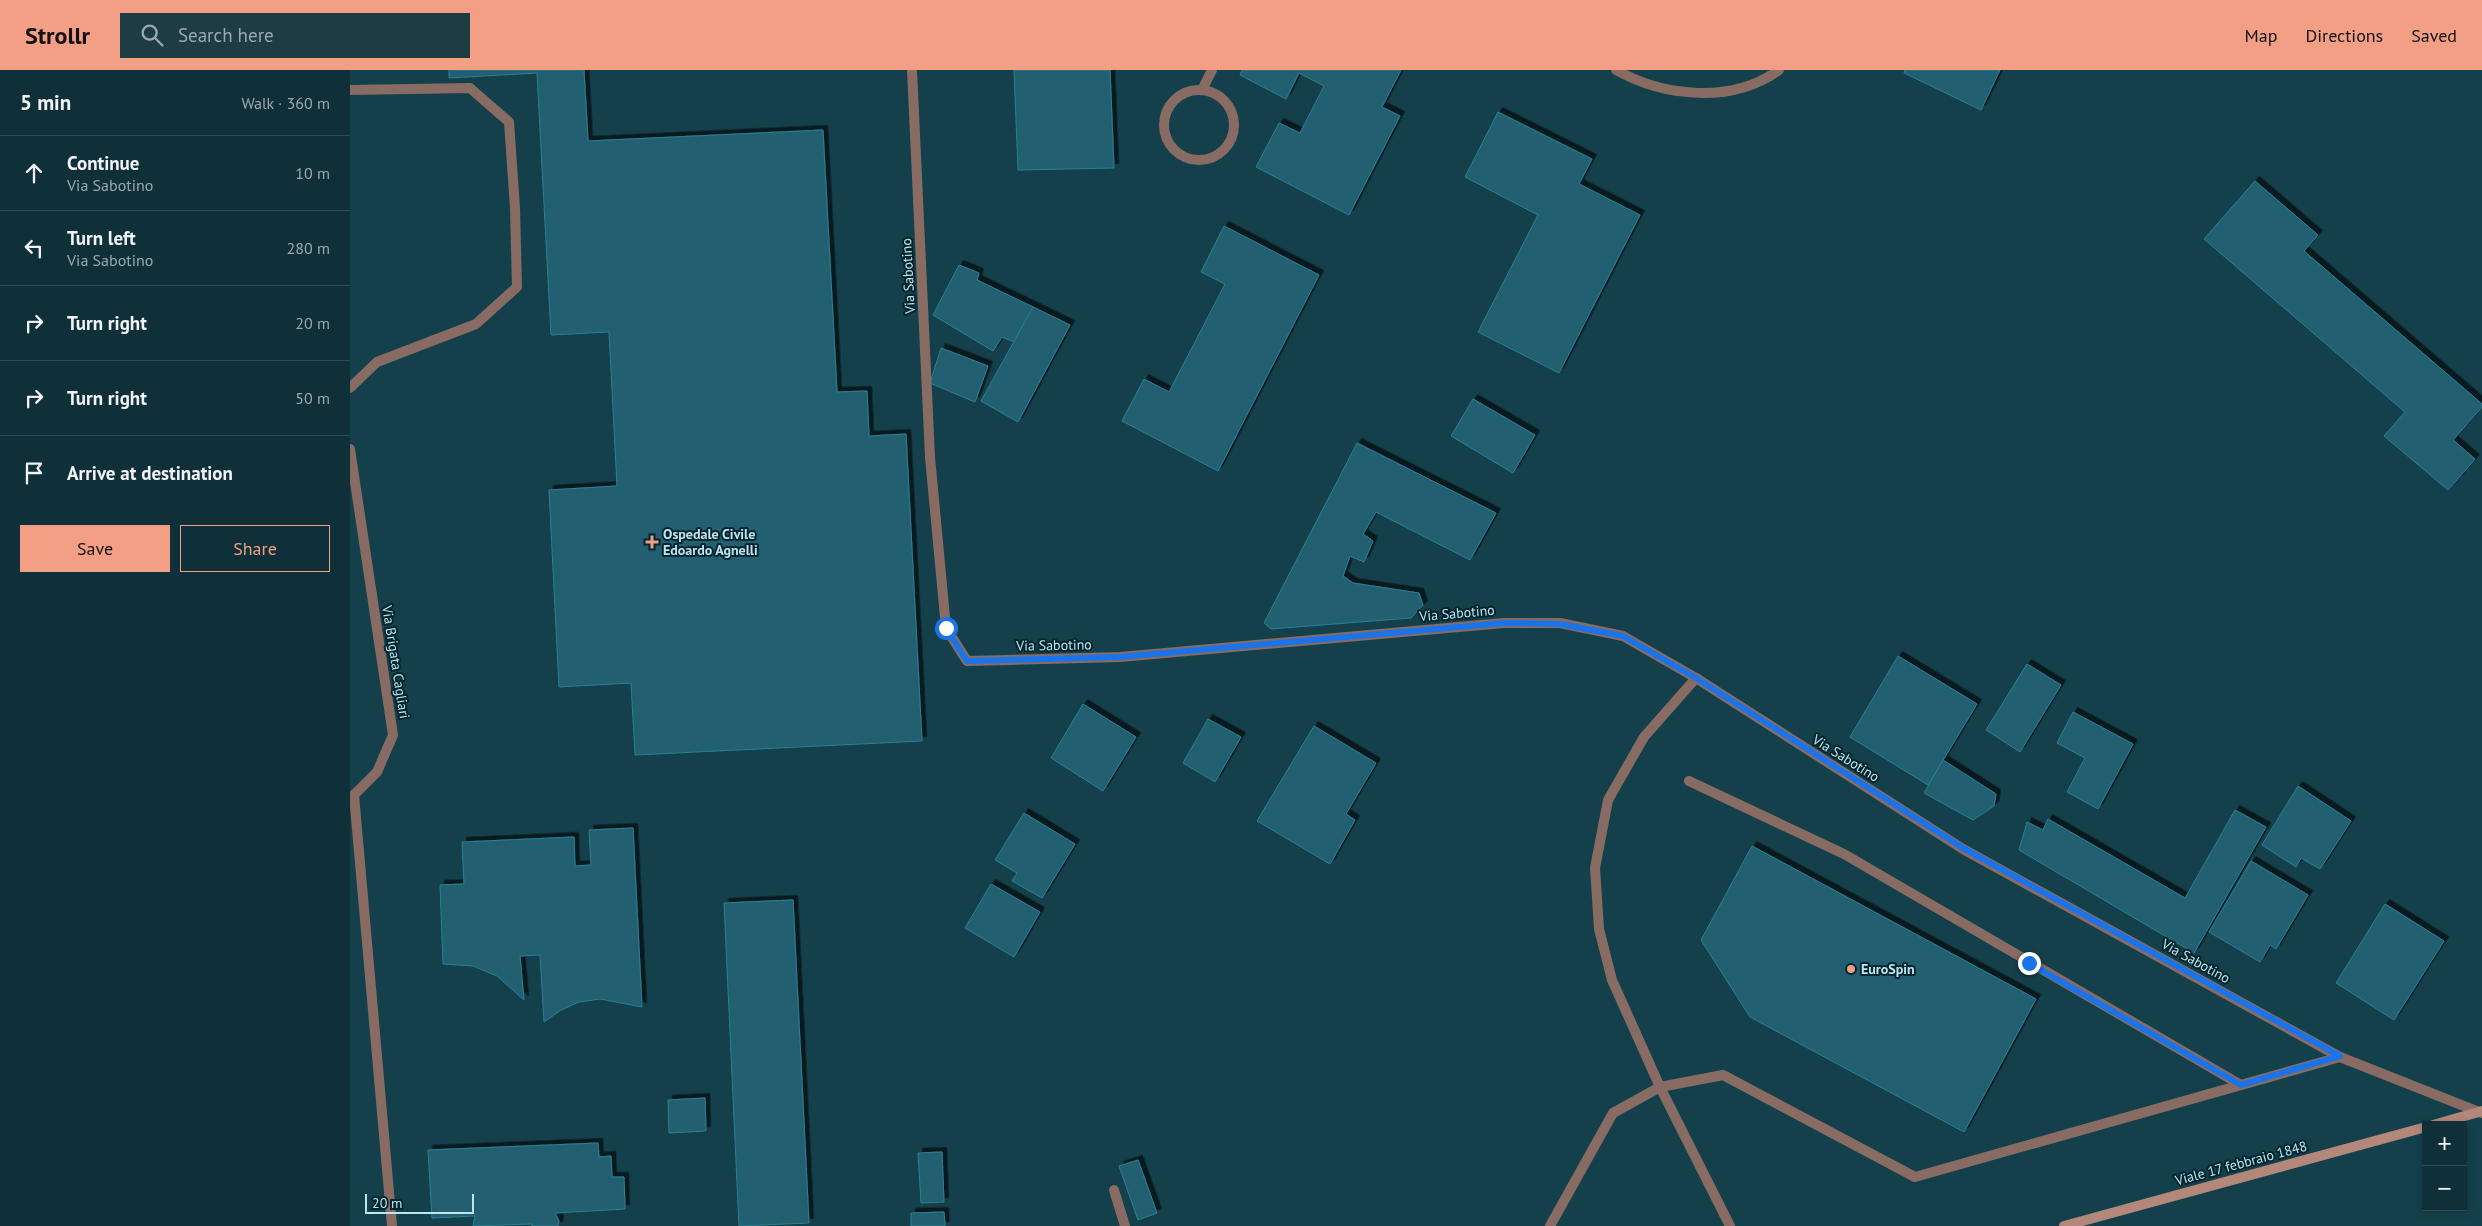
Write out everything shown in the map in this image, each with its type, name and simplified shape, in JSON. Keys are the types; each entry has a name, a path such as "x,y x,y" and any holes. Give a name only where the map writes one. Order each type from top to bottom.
{"street":[{"name":"Via Sabotino","path":"912,70 930,457 946,628 967,661 1120,657 1504,623 1560,624 1623,636 1696,678 1963,848 2340,1056 2481,1112"},
{"path":"1202,90 1212,70"},
{"path":"1616,70 1656,88 1688,93 1751,85 1779,70"},
{"path":"350,90 470,88 509,122 515,208 517,287 476,324 377,362 350,388"},
{"path":"1202,90 1222,99 1233,118 1233,130 1230,141 1223,150 1214,156 1202,160 1180,155 1172,148 1163,126 1165,114 1171,103 1179,96 1190,91 1202,90"},
{"name":"Via Brigata Cagliari","path":"350,449 393,735 377,772 352,797 392,1226"},
{"path":"1696,678 1644,738 1608,800 1595,868 1599,929 1612,980 1660,1087 1730,1226"},
{"path":"1689,781 1844,854 2241,1085"},
{"path":"1550,1226 1613,1113 1660,1087 1723,1075 1915,1177 2340,1056"},
{"path":"2448,1121 2481,1112"},
{"name":"Viale 17 febbraio 1848","path":"2064,1226 2422,1128"},
{"path":"1114,1190 1125,1226"}],"building":[{"path":"449,70 584,70 588,141 823,130 837,392 867,391 869,436 906,434 922,741 635,755 631,683 559,687 549,490 617,486 609,332 551,335 537,73 449,78"},
{"path":"1014,70 1110,70 1114,168 1018,170"},
{"path":"1242,70 1401,70 1382,107 1400,116 1349,215 1256,167 1279,123 1300,133 1324,86 1299,73 1286,99 1240,75"},
{"path":"1905,70 2000,70 1981,110 1904,73"},
{"path":"1498,112 1592,159 1579,184 1640,215 1559,373 1478,332 1538,215 1465,177"},
{"path":"2255,181 2318,235 2304,251 2482,404 2482,407 2453,440 2475,459 2448,490 2384,436 2405,412 2204,239"},
{"path":"1224,226 1319,275 1218,471 1122,421 1144,379 1169,392 1225,284 1201,272"},
{"path":"959,265 979,273 977,280 1033,307 1014,342 1002,337 993,351 933,315"},
{"path":"1033,307 1070,325 1018,422 981,401"},
{"path":"941,348 988,366 975,402 930,383"},
{"path":"1473,399 1535,435 1513,473 1451,436"},
{"path":"1357,443 1496,513 1470,560 1376,512 1363,534 1373,541 1364,562 1350,556 1343,576 1353,583 1419,593 1423,605 1411,618 1271,629 1264,623"},
{"path":"1898,656 1977,704 1928,785 1850,737"},
{"path":"2027,664 2061,685 2020,752 1986,730"},
{"path":"1083,704 1136,737 1103,791 1051,758"},
{"path":"2073,712 2133,744 2098,809 2067,792 2085,758 2057,743"},
{"path":"1208,719 1241,737 1215,782 1183,763"},
{"path":"1314,726 1376,763 1346,814 1355,820 1330,864 1257,821"},
{"path":"1943,760 1996,794 1994,806 1973,820 1924,793"},
{"path":"2298,786 2351,821 2320,869 2301,858 2296,867 2262,845"},
{"path":"2235,810 2266,827 2194,953 2019,850 2027,822 2043,830 2048,819 2185,898"},
{"path":"1024,813 1075,844 1042,898 1012,881 1017,873 995,860"},
{"path":"633,828 642,1007 600,999 579,1002 561,1010 544,1022 540,955 520,956 524,1000 497,976 473,966 443,964 440,885 464,884 462,842 574,837 575,866 591,865 589,830"},
{"name":"EuroSpin","path":"1752,846 2036,999 1964,1132 1750,1017 1701,940"},
{"path":"2251,861 2308,895 2276,949 2270,945 2260,962 2209,932"},
{"path":"991,884 1040,912 1014,957 965,928"},
{"path":"793,900 809,1223 739,1226 724,903"},
{"path":"2385,904 2444,941 2394,1020 2336,983"},
{"path":"705,1098 706,1131 669,1133 668,1100"},
{"path":"598,1143 599,1157 611,1156 612,1177 624,1177 625,1209 555,1213 559,1221 558,1226 532,1226 532,1224 473,1226 475,1216 432,1218 428,1150"},
{"path":"942,1152 944,1202 921,1203 918,1153"},
{"path":"1138,1160 1157,1213 1138,1220 1119,1166"},
{"path":"944,1212 945,1226 911,1226 911,1213"}],"place":[{"name":"Ospedale Civile Edoardo Agnelli","path":"652,542"},
{"name":"EuroSpin","path":"1851,969"}],"route":[{"path":"946,628 967,661 1120,657 1504,623 1560,624 1623,636 1696,678 1963,848 2340,1056 2241,1085 2029,963"}]}
